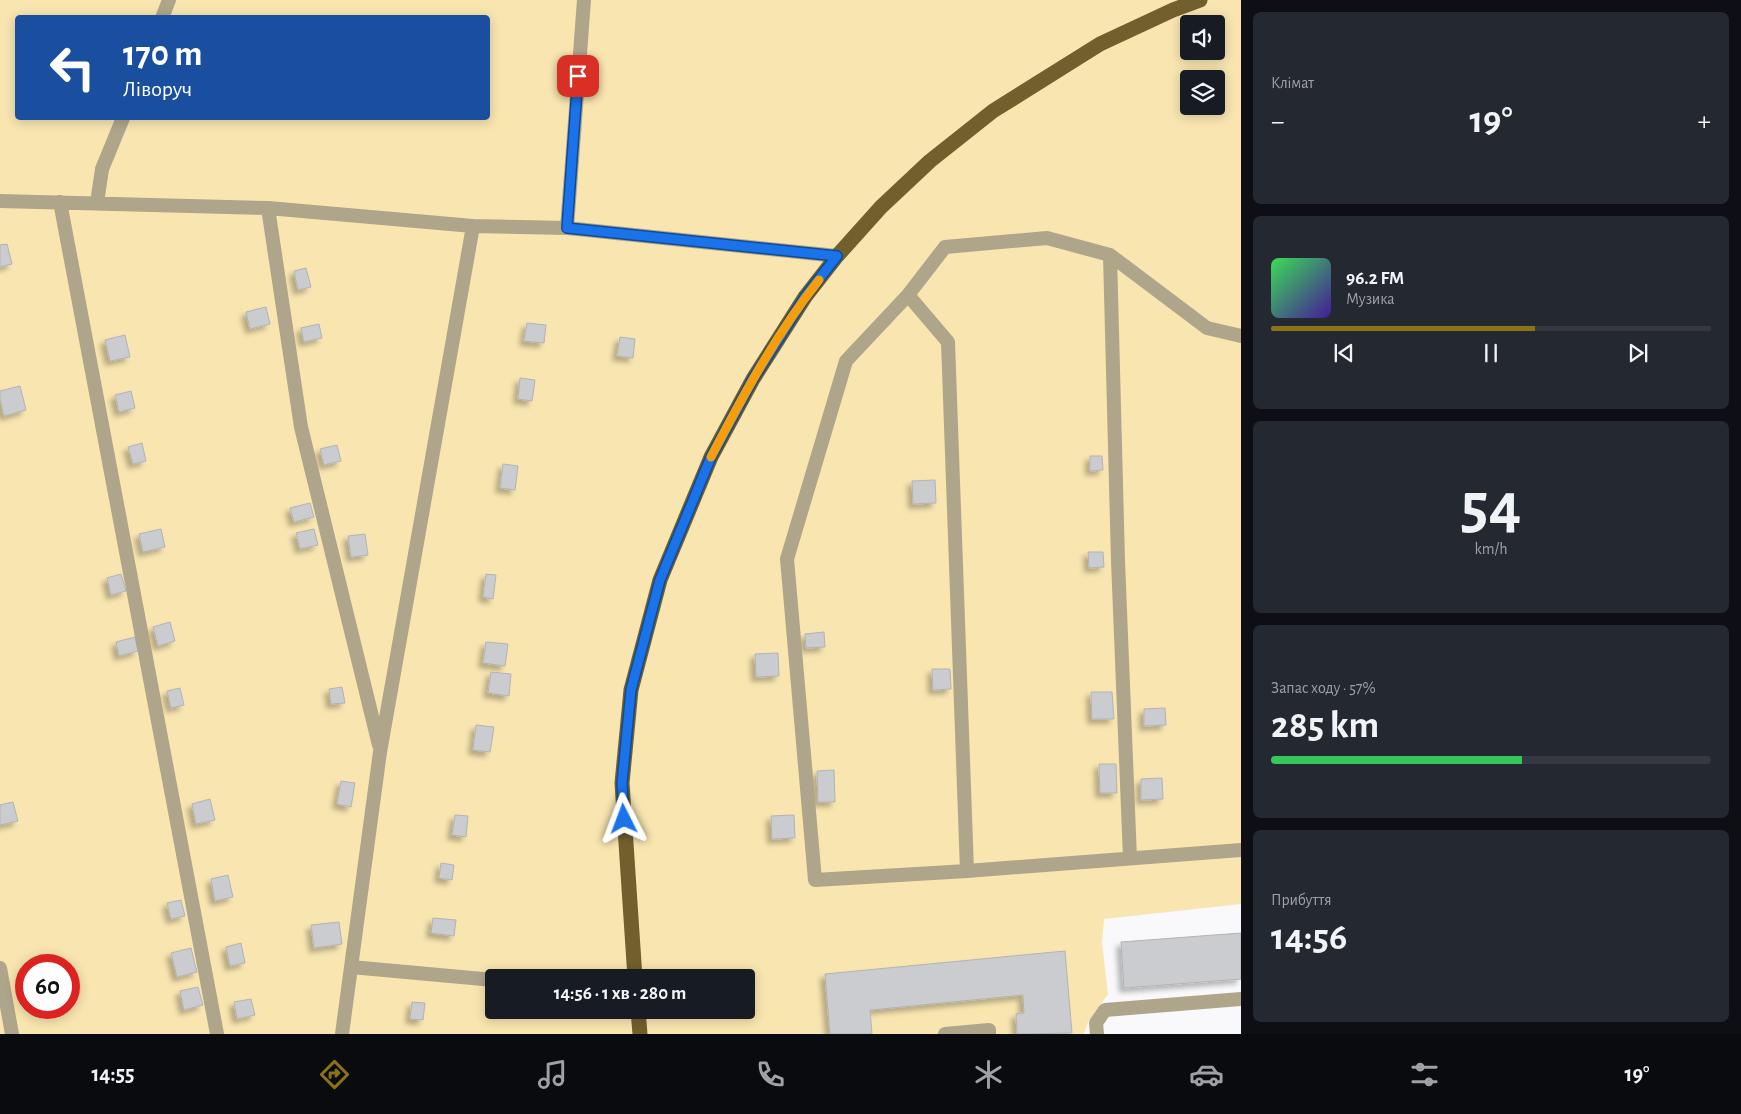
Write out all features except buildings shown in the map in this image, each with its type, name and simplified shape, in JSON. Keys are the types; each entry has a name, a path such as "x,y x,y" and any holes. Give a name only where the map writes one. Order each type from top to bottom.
{"main road":[{"path":"634,969 622,783 631,690 660,580 711,457 753,379 805,297 837,256 881,207 930,161 993,111 1100,44 1173,10 1200,0"},
{"path":"639,1019 640,1034"}],"lane":[{"path":"163,15 169,0"},
{"path":"567,228 584,0"},
{"path":"97,203 102,169 122,120"},
{"path":"0,201 268,208 473,226 567,228 837,256"},
{"path":"60,202 217,1034"},
{"path":"268,208 301,427 380,752"},
{"path":"342,1034 380,752 473,226"},
{"path":"1241,336 1207,328 1110,255 1047,238 946,247 908,295 846,361 787,558 816,880 967,871 1241,850"},
{"path":"1110,255 1118,561 1130,858"},
{"path":"908,295 948,342 967,871"},
{"path":"351,967 485,979"},
{"path":"0,968 12,1034"},
{"path":"1096,1034 1096,1023 1105,1010 1241,998"},
{"path":"945,1034 989,1030 989,1034"}],"shaded area":[{"path":"0,0 1241,0 1241,904 1104,919 1102,943 1108,994 1088,1022 1084,1034 0,1034"}],"slow traffic":[{"path":"711,457 753,379 805,297 819,280"}],"route":[{"path":"578,76 567,228 837,256 805,297 753,379 711,457 660,580 631,690 622,783 624,819"}]}
